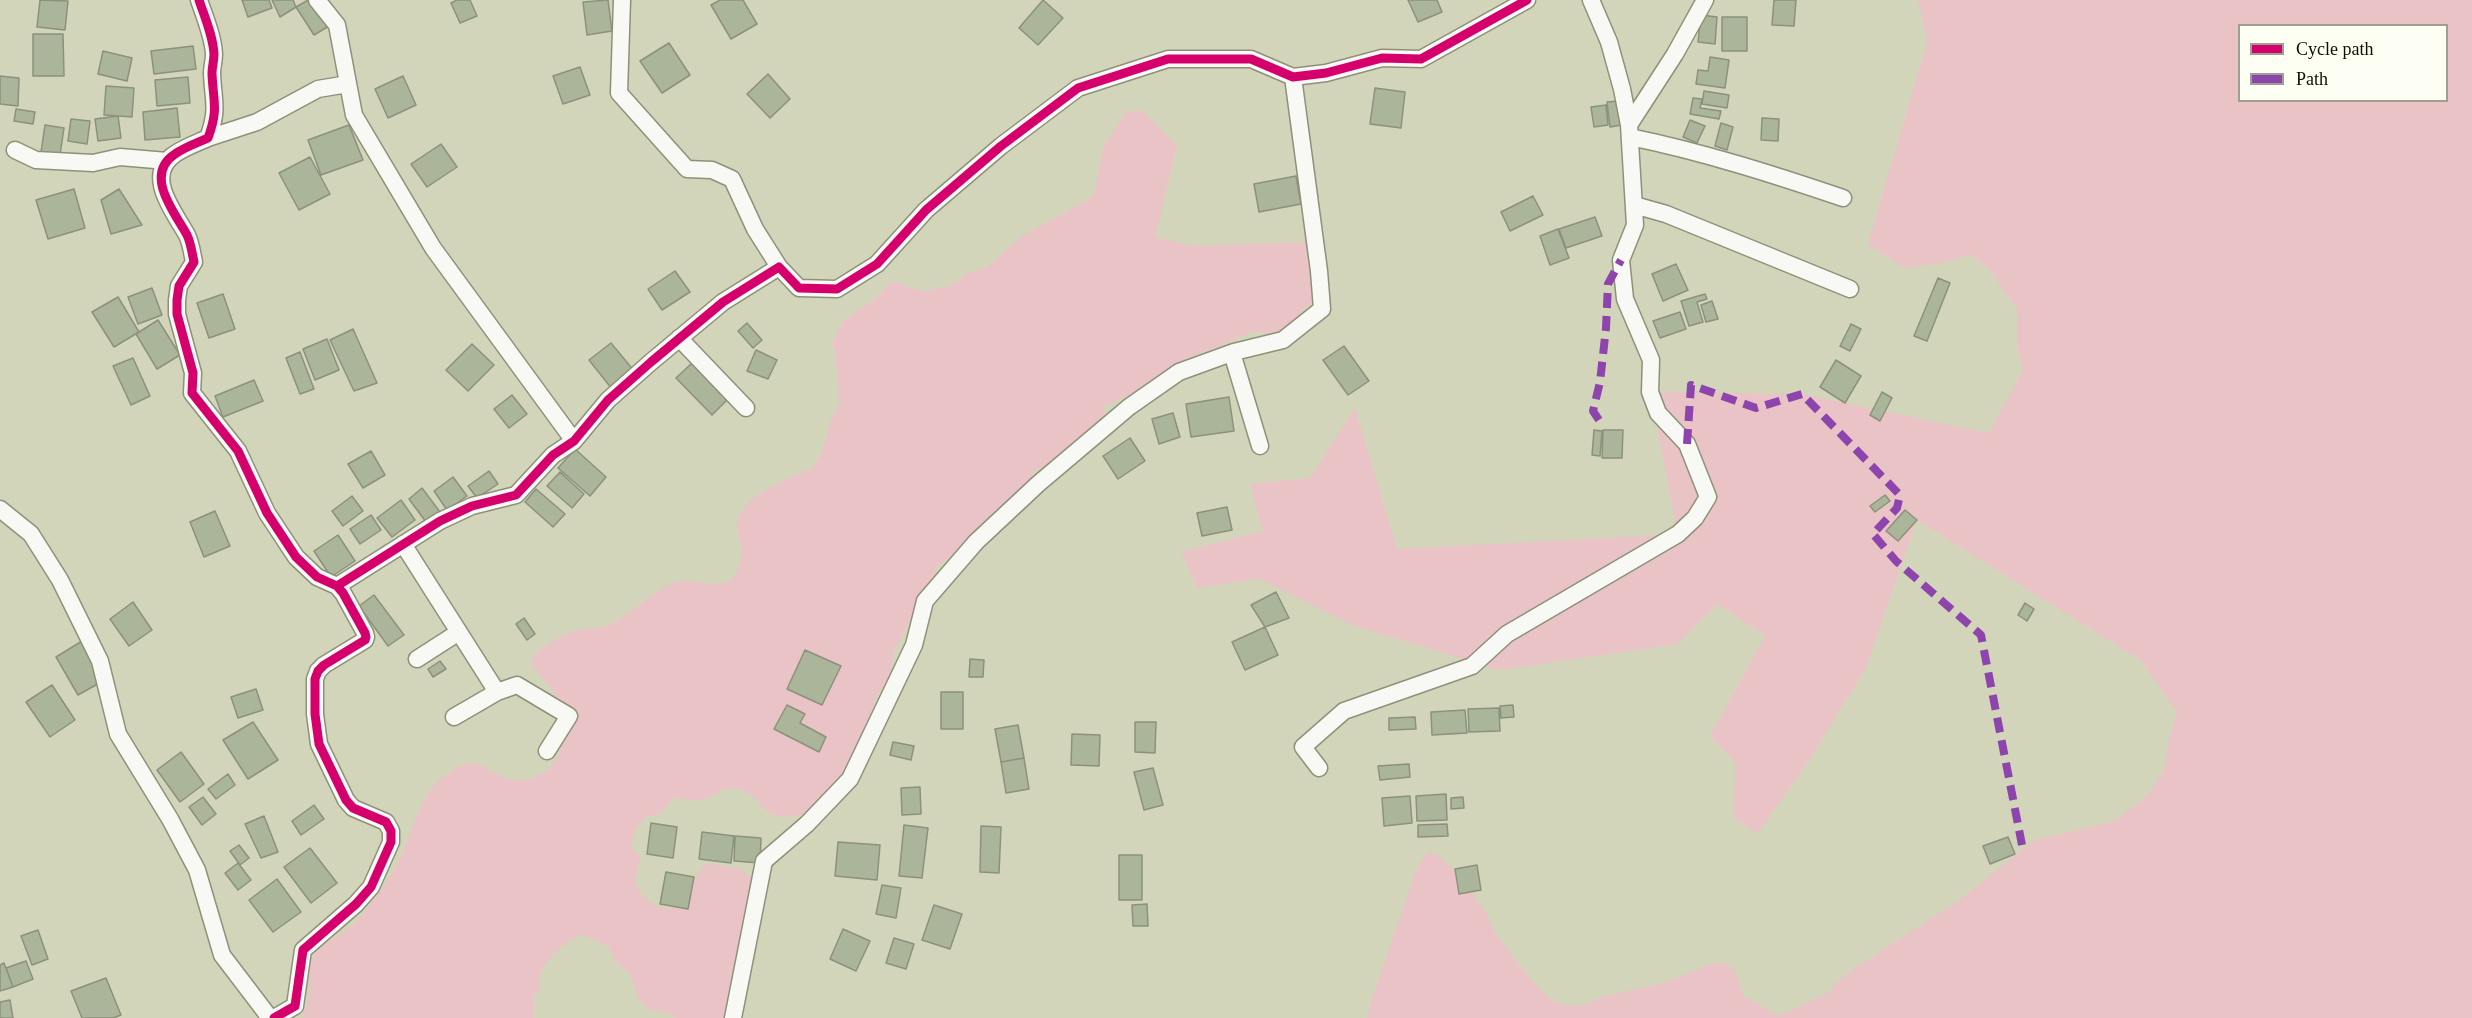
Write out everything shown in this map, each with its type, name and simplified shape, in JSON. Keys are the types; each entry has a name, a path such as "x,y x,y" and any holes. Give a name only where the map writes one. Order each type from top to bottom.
{"street":[{"path":"200,0 214,54 212,74 216,99 214,120 208,138"},
{"path":"317,0 337,25 354,116 433,248 574,441"},
{"path":"622,0 619,93 687,169 712,170 732,179 755,229 779,267 799,288 837,289 877,264 926,210 1001,146 1078,88 1168,59 1251,59 1293,77 1326,73 1382,58 1421,59 1527,0"},
{"path":"1319,768 1303,747 1344,711 1472,666 1507,634 1678,534 1695,518 1708,497 1687,444 1658,413 1650,392 1651,360 1625,299 1622,260 1635,225 1630,131 1622,89 1609,42 1591,0"},
{"path":"1630,131 1705,0"},
{"path":"733,1018 764,861 807,824 850,779 914,645 925,601 976,542 1038,484 1129,407 1179,372 1283,340 1322,309 1293,77"},
{"path":"0,509 31,534 60,580 100,661 118,734 170,819 197,870 222,955 272,1018 295,1006 303,950 356,904 371,887 391,842 391,831 386,822 352,808 346,800 319,744 315,714 315,679 318,671 324,664 366,637 337,586 317,577 296,557 267,513 238,451 192,393 193,373 177,314 177,300 179,286 195,262 187,237 169,207 161,180 164,165 174,154 208,138 257,123 318,89 348,84"},
{"path":"1630,131 1735,162 1843,198"},
{"path":"15,150 36,160 93,163 120,157 167,161"},
{"path":"1634,205 1666,214 1850,289"},
{"path":"337,586 440,521 472,506 516,495 553,455 574,441 608,400 679,338 723,302 779,267"},
{"path":"679,338 746,408"},
{"path":"1232,354 1260,446"},
{"path":"404,544 497,692"},
{"path":"417,659 459,632"},
{"path":"454,717 497,692 517,686 569,716 547,751"}],"shaded area":[{"path":"1918,0 2472,0 2472,1018 1367,1018 1416,871 1429,852 1435,853 1448,864 1475,896 1495,932 1524,971 1550,998 1561,1004 1584,1005 1601,997 1667,982 1713,963 1724,963 1737,974 1743,996 1779,1016 1829,992 1836,983 1855,968 1961,899 2034,840 2105,824 2117,819 2150,792 2164,769 2177,712 2140,660 1917,520 1865,670 1808,762 1758,833 1734,819 1735,762 1710,736 1765,636 1717,604 1678,644 1499,670 1352,625 1260,579 1197,588 1181,552 1263,531 1250,484 1310,478 1355,408 1397,549 1678,534 1650,392 1802,394 1989,433 2023,370 2017,348 2017,309 1991,272 1970,254 1943,263 1904,268 1868,244 1927,42"},
{"path":"1126,111 1144,111 1177,146 1155,237 1192,246 1307,242 1316,298 1312,305 1302,309 1298,319 1287,332 1275,335 1254,331 1216,348 1188,357 1166,374 1155,378 1137,393 1102,408 1105,417 1048,465 1031,472 1033,479 955,554 936,567 935,577 896,647 891,665 892,673 875,699 862,751 809,812 800,815 777,816 765,809 748,793 730,789 701,800 673,798 661,814 647,816 637,827 631,841 633,849 640,857 635,883 643,895 654,904 665,908 680,903 707,863 740,869 752,878 725,1018 676,1018 665,1012 650,1010 639,1000 630,975 614,960 609,947 582,934 559,949 545,965 539,982 540,990 532,997 535,1004 534,1018 302,1018 309,995 309,970 313,957 321,948 351,926 380,892 395,868 418,812 433,787 443,777 467,764 484,766 509,779 521,780 547,771 555,761 563,736 563,722 555,696 531,663 537,653 558,638 572,632 602,627 615,622 669,584 685,580 713,584 730,581 740,565 741,545 736,526 741,512 756,496 778,483 808,469 809,474 822,453 831,420 839,405 836,357 832,343 843,321 876,298 889,283 898,282 924,291 950,286 967,273 985,268 1019,238 1094,196 1103,148"}],"building":[{"path":"40,0 68,1 65,30 37,27"},
{"path":"242,0 269,0 272,8 248,17"},
{"path":"272,0 293,0 296,7 280,17"},
{"path":"308,0 314,0 329,26 314,35 296,7"},
{"path":"457,0 470,0 477,16 460,23 451,3"},
{"path":"608,0 612,31 587,35 583,2"},
{"path":"720,0 743,0 757,24 731,39 711,5"},
{"path":"1043,0 1063,18 1038,45 1019,28"},
{"path":"1408,0 1437,0 1442,12 1418,22"},
{"path":"1774,0 1796,0 1794,26 1772,25"},
{"path":"1701,15 1717,17 1715,44 1698,42"},
{"path":"1722,17 1747,17 1747,51 1722,51"},
{"path":"33,34 63,34 64,76 33,76"},
{"path":"669,43 690,75 662,93 640,61"},
{"path":"193,46 196,69 154,74 151,51"},
{"path":"103,51 132,58 127,81 98,74"},
{"path":"1710,57 1729,60 1725,88 1696,84 1698,70 1708,71"},
{"path":"580,67 590,95 563,104 553,76"},
{"path":"768,74 790,99 770,118 747,94"},
{"path":"0,76 19,78 18,106 0,104"},
{"path":"403,76 416,105 388,118 375,89"},
{"path":"188,77 190,103 157,106 155,80"},
{"path":"106,86 134,88 132,117 104,115"},
{"path":"1375,88 1405,92 1401,128 1370,124"},
{"path":"1704,91 1729,95 1727,108 1702,104"},
{"path":"1693,98 1702,99 1700,108 1721,111 1719,119 1690,114"},
{"path":"1618,101 1622,125 1610,127 1607,102"},
{"path":"1606,105 1608,125 1594,127 1591,107"},
{"path":"177,108 180,137 145,140 143,112"},
{"path":"16,109 35,112 33,124 14,121"},
{"path":"118,116 121,138 98,141 95,119"},
{"path":"1762,118 1779,119 1778,141 1761,140"},
{"path":"71,119 90,121 87,144 68,141"},
{"path":"1690,120 1705,126 1697,143 1683,137"},
{"path":"1721,123 1733,127 1727,150 1715,146"},
{"path":"45,125 64,128 60,155 41,152"},
{"path":"349,125 363,160 321,175 308,140"},
{"path":"441,144 457,167 427,187 411,164"},
{"path":"310,157 330,194 299,210 279,173"},
{"path":"1296,176 1301,204 1259,212 1254,184"},
{"path":"74,189 85,228 48,239 36,200"},
{"path":"119,189 142,225 111,234 101,200"},
{"path":"1533,196 1543,215 1510,231 1501,212"},
{"path":"1595,217 1602,236 1566,248 1559,229"},
{"path":"1558,229 1569,258 1550,265 1540,236"},
{"path":"1676,264 1688,290 1663,301 1652,274"},
{"path":"675,271 690,292 662,310 648,289"},
{"path":"1938,278 1950,283 1927,341 1914,336"},
{"path":"152,288 162,315 138,324 128,297"},
{"path":"223,294 235,329 209,338 197,303"},
{"path":"1705,294 1707,299 1697,302 1703,322 1689,326 1681,301"},
{"path":"118,297 139,332 114,347 92,312"},
{"path":"1712,301 1718,319 1706,322 1701,305"},
{"path":"1680,312 1686,329 1660,338 1653,321"},
{"path":"158,320 180,355 157,369 136,334"},
{"path":"747,323 762,340 753,348 738,331"},
{"path":"1851,324 1861,329 1850,351 1840,346"},
{"path":"353,329 377,383 354,391 330,340"},
{"path":"327,339 339,370 315,380 303,349"},
{"path":"611,343 635,372 612,389 589,360"},
{"path":"472,344 494,365 468,391 446,370"},
{"path":"1344,346 1369,381 1348,395 1323,360"},
{"path":"756,350 777,360 768,379 747,371"},
{"path":"300,352 314,389 300,394 286,358"},
{"path":"133,358 150,396 131,405 113,366"},
{"path":"1836,360 1861,376 1845,403 1820,387"},
{"path":"693,362 728,399 712,415 676,378"},
{"path":"254,380 263,401 223,417 215,396"},
{"path":"1882,392 1892,398 1880,421 1870,415"},
{"path":"512,395 527,414 509,428 494,409"},
{"path":"1229,397 1234,431 1191,437 1186,404"},
{"path":"1173,413 1180,437 1159,444 1152,419"},
{"path":"1594,430 1602,431 1600,456 1592,455"},
{"path":"1603,430 1623,430 1622,458 1602,458"},
{"path":"1130,438 1145,461 1118,479 1103,456"},
{"path":"575,449 606,477 590,496 558,468"},
{"path":"371,451 385,475 363,488 348,464"},
{"path":"489,471 498,484 477,498 468,486"},
{"path":"560,472 584,494 572,508 547,486"},
{"path":"453,477 467,496 447,510 434,491"},
{"path":"422,488 440,512 426,522 409,499"},
{"path":"536,489 565,514 553,527 525,502"},
{"path":"1885,495 1890,501 1875,512 1870,506"},
{"path":"352,496 363,511 343,526 332,511"},
{"path":"401,500 415,520 392,537 377,518"},
{"path":"1227,507 1232,530 1202,536 1197,513"},
{"path":"1905,510 1917,520 1898,541 1886,531"},
{"path":"215,511 230,546 204,557 190,522"},
{"path":"371,515 381,530 360,544 350,529"},
{"path":"338,535 355,561 331,577 314,551"},
{"path":"1276,592 1289,618 1265,627 1251,605"},
{"path":"374,595 404,635 388,646 359,606"},
{"path":"133,602 152,630 129,646 110,619"},
{"path":"2025,603 2034,609 2027,621 2018,615"},
{"path":"524,618 535,634 527,640 516,624"},
{"path":"1265,627 1278,655 1245,670 1232,642"},
{"path":"82,641 105,680 78,695 56,657"},
{"path":"805,650 841,666 822,705 787,689"},
{"path":"970,659 984,660 983,677 969,677"},
{"path":"440,661 446,669 433,677 428,669"},
{"path":"52,685 75,720 50,737 26,702"},
{"path":"256,689 263,710 238,718 231,697"},
{"path":"941,692 963,692 963,729 941,729"},
{"path":"787,705 805,714 800,723 826,737 819,752 774,729"},
{"path":"1513,705 1514,717 1501,718 1500,706"},
{"path":"1499,708 1500,731 1469,732 1468,709"},
{"path":"1465,710 1467,733 1432,735 1431,712"},
{"path":"1415,717 1416,729 1389,730 1389,718"},
{"path":"253,722 278,760 248,779 223,740"},
{"path":"1135,722 1156,722 1155,753 1135,752"},
{"path":"1018,725 1024,758 1001,762 995,729"},
{"path":"1072,734 1100,735 1099,766 1071,765"},
{"path":"893,742 914,746 911,760 890,755"},
{"path":"181,752 204,784 180,802 157,770"},
{"path":"1024,758 1029,789 1006,793 1001,762"},
{"path":"1409,764 1410,777 1380,780 1378,766"},
{"path":"1153,768 1163,805 1144,810 1134,772"},
{"path":"228,774 235,785 216,799 208,789"},
{"path":"920,787 921,814 902,815 901,788"},
{"path":"1446,794 1447,820 1417,821 1416,796"},
{"path":"1410,796 1412,823 1384,826 1382,798"},
{"path":"203,797 216,814 202,825 189,807"},
{"path":"1463,797 1464,808 1451,809 1451,798"},
{"path":"314,805 324,819 301,835 292,821"},
{"path":"264,816 278,852 261,858 245,824"},
{"path":"651,823 677,827 673,858 647,854"},
{"path":"1447,824 1448,836 1418,837 1418,825"},
{"path":"904,825 928,828 922,878 899,876"},
{"path":"981,826 1001,827 999,873 980,872"},
{"path":"702,832 734,836 731,863 699,859"},
{"path":"735,836 761,838 760,863 734,861"},
{"path":"2008,837 2015,854 1990,864 1983,846"},
{"path":"838,842 880,845 877,880 835,876"},
{"path":"239,845 249,858 240,865 230,851"},
{"path":"310,848 337,883 311,903 284,867"},
{"path":"1119,855 1142,855 1142,900 1119,900"},
{"path":"238,863 251,880 238,890 225,873"},
{"path":"1477,865 1481,890 1459,894 1455,869"},
{"path":"666,872 694,877 688,909 660,904"},
{"path":"277,879 301,912 273,932 249,900"},
{"path":"882,885 901,888 896,918 876,914"},
{"path":"1147,904 1148,926 1133,926 1132,905"},
{"path":"934,905 962,914 950,949 922,940"},
{"path":"843,929 870,941 856,971 830,959"},
{"path":"38,930 48,959 32,965 21,936"},
{"path":"894,938 914,944 906,969 886,963"},
{"path":"26,961 33,979 13,987 6,968"},
{"path":"4,963 13,987 0,991 0,965"},
{"path":"106,978 121,1015 113,1018 82,1018 71,991"},
{"path":"10,1000 13,1018 0,1018 0,1002"}],"marked path":[{"path":"1599,420 1593,411 1600,382 1608,284 1621,260"},
{"path":"1687,444 1691,385 1756,408 1802,394 1900,495 1897,508 1873,534 1896,561 1981,635 2022,845"}],"cycle path":[{"path":"199,0 213,47 213,119 208,138 175,154 166,163 162,172 164,194 188,238 194,262 179,286 177,300 177,314 193,373 192,393 238,451 267,513 296,557 317,577 337,586 365,633 365,640 318,671 315,679 315,714 319,744 346,800 353,808 386,822 391,831 391,842 371,887 356,904 303,950 295,1006 274,1018"},
{"path":"337,586 440,521 472,506 516,495 553,455 574,441 608,400 651,362 723,302 779,267 799,288 837,289 877,264 926,210 1001,146 1078,88 1168,59 1251,59 1293,77 1326,73 1382,58 1421,59 1527,0"}]}
